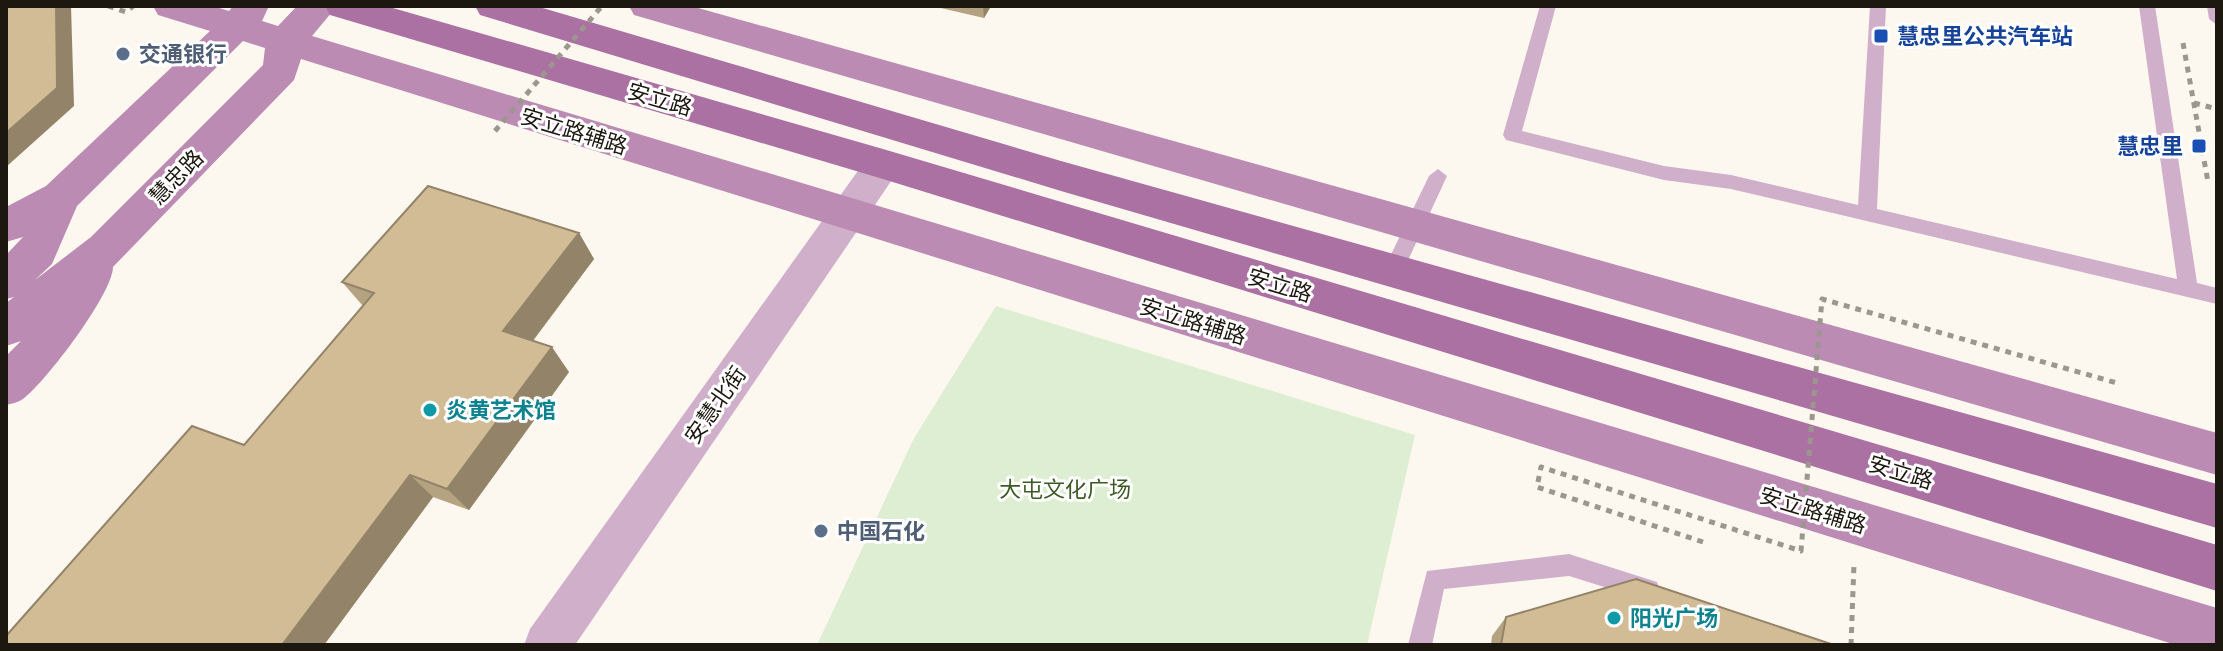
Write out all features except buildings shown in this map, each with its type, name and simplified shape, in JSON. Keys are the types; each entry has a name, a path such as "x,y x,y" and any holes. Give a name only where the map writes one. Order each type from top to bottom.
{"main road":[{"name":"安立路","path":"343,6 883,164 2217,568"},
{"name":"安立路","path":"493,6 1061,176 2217,506"}],"street":[{"name":"安立路辅路","path":"171,6 243,16 284,42 2217,633"},
{"name":"慧忠路","path":"6,328 106,249 281,70 284,42 319,6"},
{"path":"647,6 2217,454"},
{"path":"6,226 60,197 211,54 243,16"},
{"name":"安慧北街","path":"547,645 883,164"},
{"path":"6,282 37,252 60,197"},
{"path":"6,386 51,340 106,249"}],"lane":[{"path":"1548,6 1512,135 1664,173 1731,182 2217,296"},
{"path":"1867,213 1878,6"},
{"path":"2147,6 2188,290"},
{"path":"2215,6 2217,19"},
{"path":"1394,269 1438,176"},
{"path":"1420,645 1435,579 1569,565 1676,598"}],"path":[{"path":"108,6 126,12 133,6"},
{"path":"495,131 602,6"},
{"path":"2183,43 2208,182"},
{"path":"2194,103 2217,109"},
{"path":"1703,542 1537,487 1541,467 1801,551 1822,299 2117,383"},
{"path":"1851,645 1855,523"}],"green space":[{"name":"大屯文化广场","path":"996,306 1415,435 1367,645 817,645 913,440"}],"place":[{"name":"慧忠里公共汽车站","path":"1881,36"},
{"name":"交通银行","path":"123,54"},
{"name":"慧忠里","path":"2199,146"},
{"name":"炎黄艺术馆","path":"430,410"},
{"name":"中国石化","path":"821,531"},
{"name":"阳光广场","path":"1614,618"}]}
